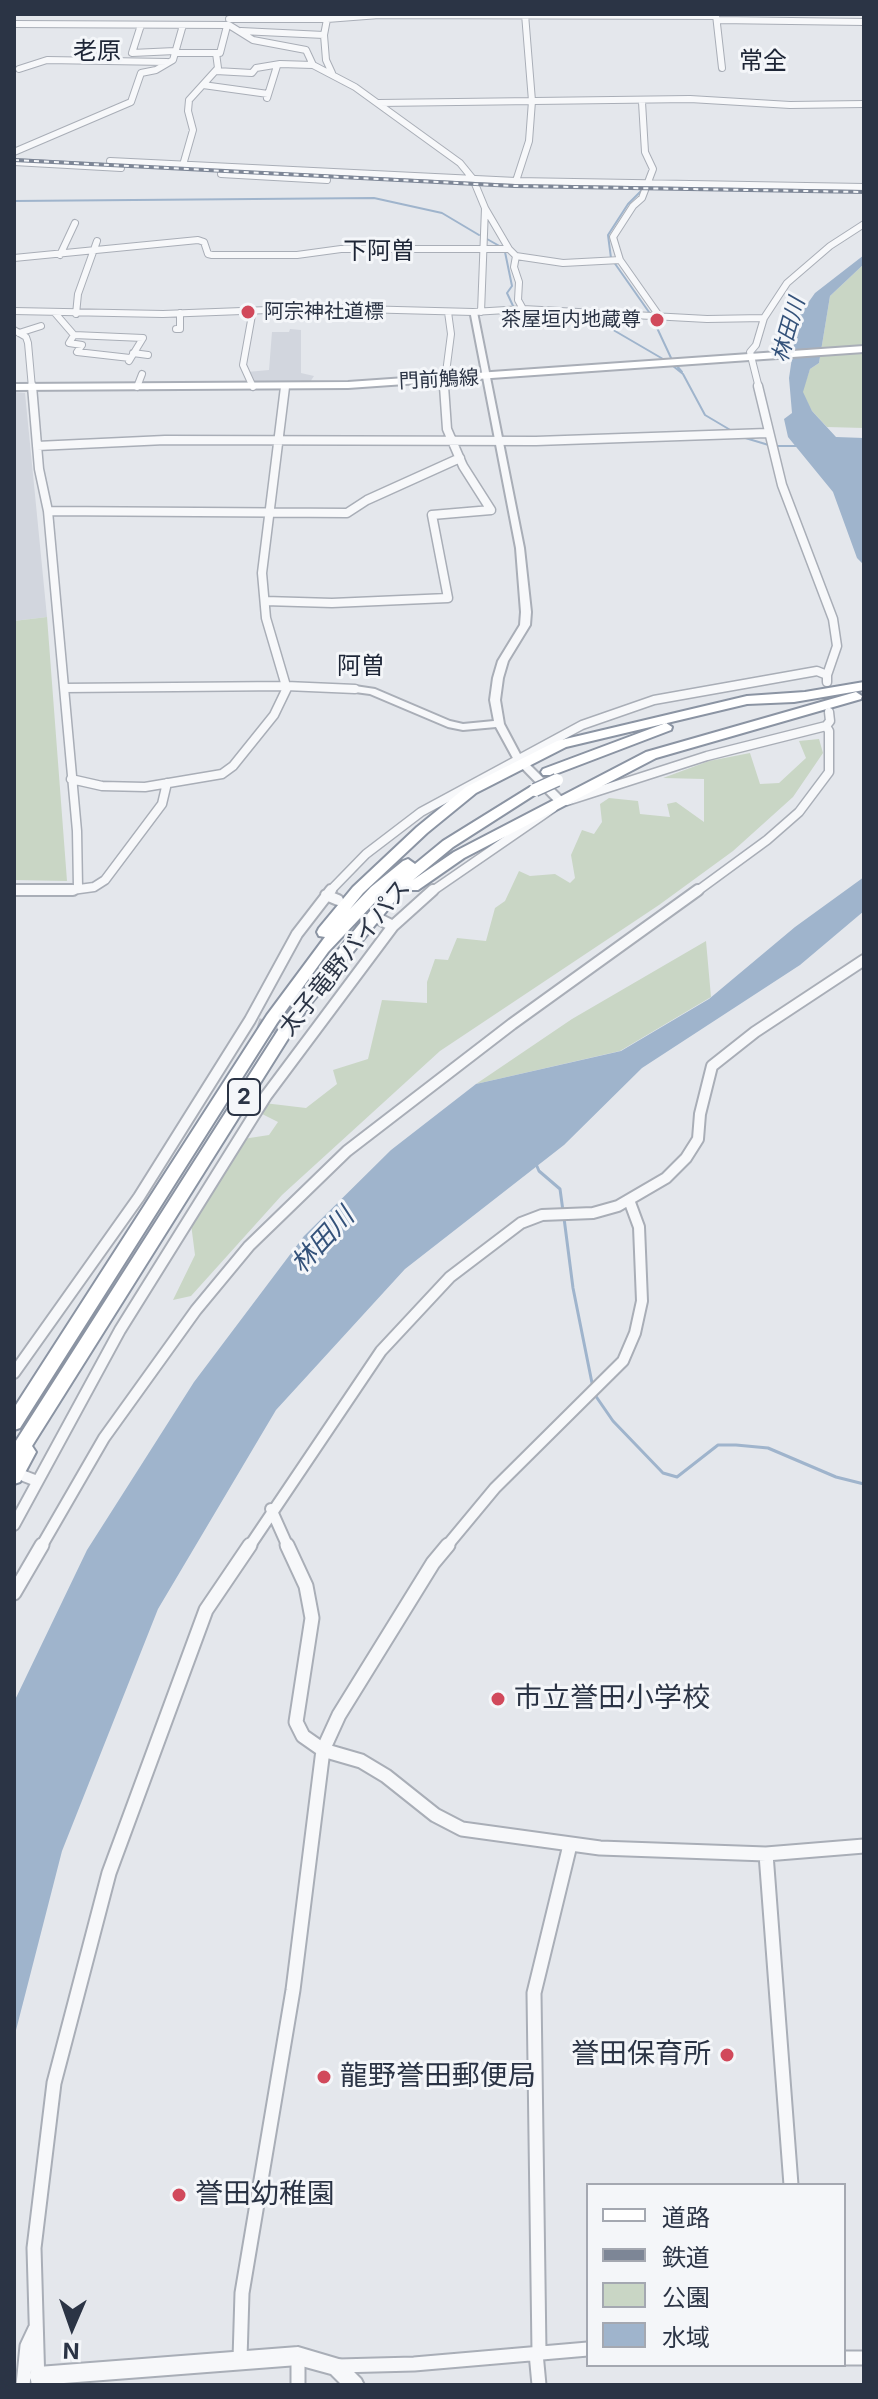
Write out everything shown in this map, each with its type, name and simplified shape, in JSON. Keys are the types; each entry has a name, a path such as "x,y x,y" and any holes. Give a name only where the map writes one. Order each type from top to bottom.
{"highway":[{"path":"375,920 459,855 651,755 860,691"},
{"name":"太子竜野バイパス","path":"14,1423 260,1021 376,890 447,833 531,786 666,727 804,696 860,691"},
{"name":"太子竜野バイパス","path":"553,776 705,726 860,691"},
{"path":"260,1021 312,947 358,890 471,790 519,760 562,744 689,712 747,700 804,696"},
{"name":"太子竜野バイパス","path":"14,1459 303,1003 375,920 403,881 448,844 531,786"},
{"path":"19,1476 73,1366"}],"main road":[{"name":"門前鵤線","path":"14,387 285,387 444,380 864,349"}],"street":[{"path":"14,25 183,25 379,15 717,17 864,22"},
{"path":"516,181 529,141 532,101 525,15"},
{"path":"328,16 324,35 326,60 332,73"},
{"path":"717,17 722,68"},
{"path":"229,21 253,40 306,50 313,65"},
{"path":"141,25 132,53 220,53 229,21"},
{"path":"14,152 131,102 138,76 169,62 183,25"},
{"path":"241,31 324,35"},
{"path":"183,165 193,130 188,111 189,100 214,73 216,53"},
{"path":"80,59 80,69"},
{"path":"19,69 47,60 169,62"},
{"path":"199,73 252,73 256,68 313,65 332,73 379,103 460,163 473,179 485,208 516,256 563,263 620,260"},
{"path":"203,85 267,96 277,66"},
{"path":"379,103 690,99 790,105 864,104"},
{"path":"642,102 645,152 653,169 642,198 633,206 613,237 620,260 660,317"},
{"path":"110,161 516,181 864,187"},
{"path":"14,162 327,180"},
{"path":"485,208 477,312 520,548 526,612 525,625 503,661 495,700 499,724 519,760 560,801 573,801 603,788 755,742 826,726 830,721 829,712"},
{"path":"60,255 75,223"},
{"path":"14,1373 144,1199 260,1021 289,947 326,895 366,854 411,819 582,725 654,700 817,671 827,679 837,646 833,619 782,485 767,433 750,352 756,345 764,318 787,283 830,246 864,224"},
{"path":"14,258 198,240 204,242 208,254 212,255 297,255 341,249 509,249"},
{"path":"76,314 78,294 97,241"},
{"path":"516,256 514,267 519,282 518,300 523,309"},
{"path":"14,311 76,314 306,307 448,312 523,309 660,317 764,318"},
{"path":"250,310 252,315 243,365 253,387"},
{"path":"265,601 332,603 448,598 432,515 491,510 460,458 447,429 444,380 451,334 448,312"},
{"path":"55,313 74,335 143,338 131,357"},
{"path":"176,329 180,329 180,313"},
{"path":"16,331 40,329"},
{"path":"16,331 26,337 28,343 37,446 48,511 78,887"},
{"path":"74,335 69,343 82,345 77,352 131,357 148,355"},
{"path":"137,387 142,374"},
{"path":"71,779 126,788 222,774 233,766 274,715 287,686 266,618 262,573 285,387"},
{"path":"37,446 165,440 500,442 767,433"},
{"path":"48,511 347,513 367,500 460,458"},
{"path":"64,688 287,686 355,689 372,691 448,724 463,727 499,724"},
{"path":"14,1593 104,1438 196,1310 249,1246 347,1151 512,1024 767,840 799,812 829,772 829,731 826,726"},
{"path":"14,890 72,890 94,887 105,880 162,804 167,783"},
{"path":"14,1525 186,1213 307,1038 393,926 436,887 546,815 560,801"},
{"path":"326,895 338,900"},
{"path":"375,920 393,926"},
{"path":"586,2349 414,2364 336,2366 298,2356 240,2359 33,2382 27,2346 36,2327 34,2248 54,2083 109,1873 206,1610 271,1509 331,1428 381,1351 450,1277 521,1223 542,1215 593,1213 629,1200 666,1178 698,1139 700,1114 712,1066 755,1032 864,960"},
{"path":"296,1034 307,1038"},
{"path":"240,2359 242,2293 293,1990 323,1750 346,1702 433,1563 495,1488 623,1361 635,1333 642,1301 639,1227 629,1200"},
{"path":"19,1476 37,1481"},
{"path":"271,1509 306,1586 312,1618 296,1722 303,1736 323,1750 361,1761 373,1768 435,1815 462,1829 570,1845 766,1854 864,1846"},
{"path":"539,2385 534,1993 570,1845"},
{"path":"766,1854 791,2183"},
{"path":"298,2356 298,2385"},
{"path":"336,2366 355,2385"}],"shaded area":[{"path":"290,329 301,330 301,373 314,376 310,382 254,382 247,372 269,370 272,332 289,332"},
{"path":"14,392 25,393 47,617 14,621"}],"green space":[{"path":"864,264 864,428 827,427 812,411 802,392 810,369 819,363 830,296"},
{"path":"47,617 67,881 14,880 14,621"},
{"path":"819,739 823,753 793,797 733,851 659,905 440,1051 282,1195 191,1296 173,1300 195,1255 191,1224 219,1183 243,1139 269,1135 278,1122 260,1113 264,1103 306,1108 337,1084 333,1070 368,1059 382,1000 427,1003 427,982 435,959 448,960 457,938 486,941 495,908 505,901 519,871 530,876 555,874 570,883 575,878 571,855 582,830 594,834 602,822 600,804 609,798 638,801 640,814 670,817 667,804 676,802 704,822 704,779 663,778 709,761 750,753 760,784 779,783 806,758 799,741"},
{"path":"706,941 711,997 620,1051 476,1084 572,1019"}],"water":[{"path":"864,255 864,264 830,296 819,363 810,369 803,392 812,411 836,437 864,438 864,565 857,558 833,492 788,437 784,419 792,413 789,378 798,317 815,293"},
{"name":"林田川","path":"864,877 864,911 800,965 642,1068 564,1145 405,1269 276,1410 158,1609 62,1851 14,2038 14,1702 87,1550 194,1382 304,1236 391,1150 476,1084 621,1051 709,999 795,927"}],"waterway":[{"path":"643,189 628,204 608,235 611,258 651,315 672,360 682,372"},
{"path":"14,201 374,198 442,213 479,235"},
{"path":"487,239 503,248"},
{"path":"505,252 512,286 507,293 514,308"},
{"path":"545,313 603,324 663,359"},
{"path":"673,366 683,374 705,415 732,431"},
{"path":"742,437 772,446 797,446"},
{"path":"536,1164 539,1171 560,1189 563,1211"},
{"path":"564,1218 573,1288 593,1388"},
{"path":"595,1395 613,1421 663,1473 677,1477 718,1445 736,1445 768,1448 836,1477 864,1484"}],"tunnel":[{"path":"258,1023 296,1034"}],"railway":[{"path":"14,160 514,186 864,192"}],"place":[{"name":"阿宗神社道標","path":"248,312"},
{"name":"茶屋垣内地蔵尊","path":"657,320"},
{"name":"市立誉田小学校","path":"498,1699"},
{"name":"誉田保育所","path":"727,2055"},
{"name":"龍野誉田郵便局","path":"324,2077"},
{"name":"誉田幼稚園","path":"179,2195"}],"district":[{"name":"老原","path":"97,52"},
{"name":"常全","path":"763,62"},
{"name":"下阿曽","path":"379,252"},
{"name":"阿曽","path":"361,667"}]}
